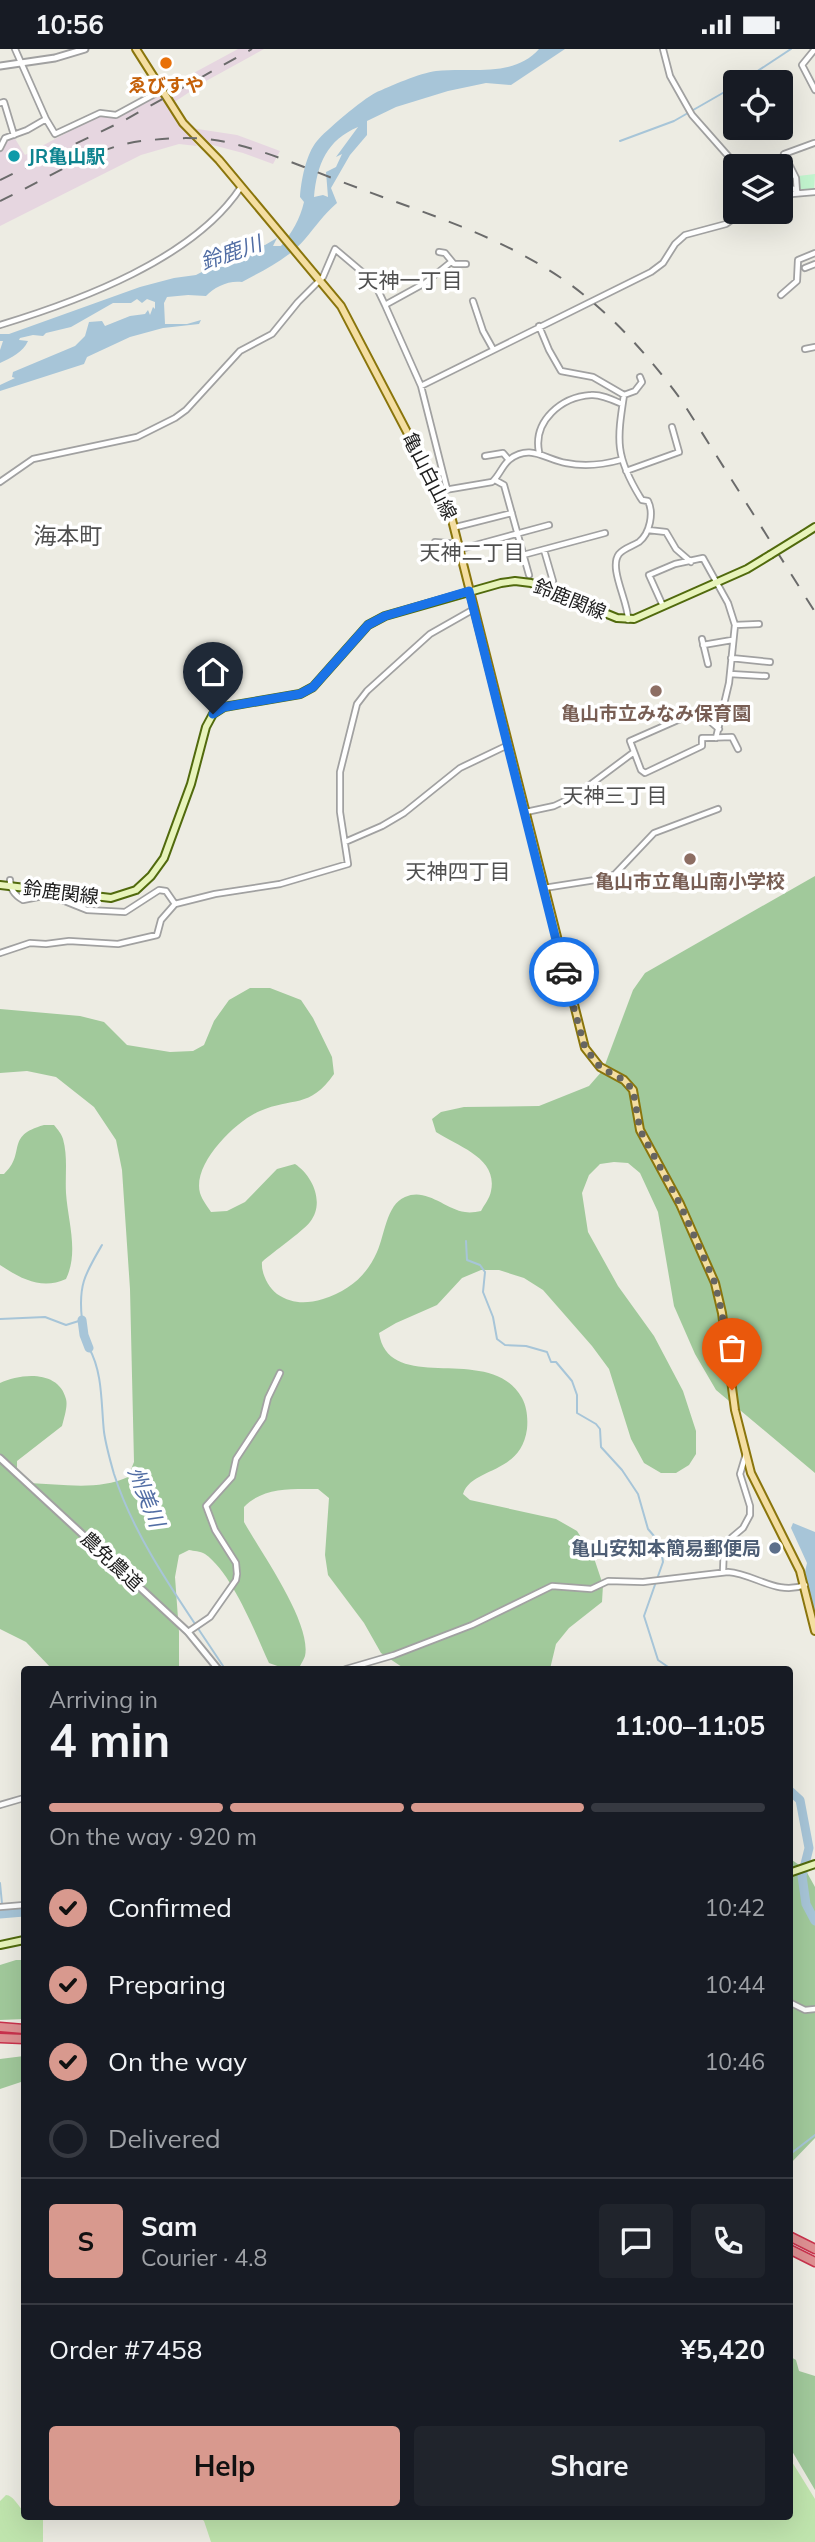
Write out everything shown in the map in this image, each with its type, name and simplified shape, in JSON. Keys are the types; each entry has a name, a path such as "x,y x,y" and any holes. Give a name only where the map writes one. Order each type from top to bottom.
{"highway":[{"path":"0,2027 21,2029"},
{"path":"0,2038 21,2039"},
{"path":"793,2239 815,2249"},
{"path":"793,2251 815,2262"}],"main road":[{"name":"亀山白山線","path":"136,49 185,126 243,188 341,306 456,527 469,591 585,1048 600,1067 624,1080 633,1090 640,1130 680,1204 715,1283 722,1313 735,1410 751,1473 792,1553 805,1585 815,1631"},
{"name":"鈴鹿関線","path":"0,885 10,883 111,898 135,890 151,876 164,858 191,784 206,727 213,714 224,707 300,694 313,687 368,625 385,616 509,581 527,582 617,618 628,619 664,607 716,582 770,555 815,527"},
{"path":"793,1872 815,1864"},
{"path":"0,1945 21,1941"}],"street":[{"path":"15,49 46,120 55,134 100,113 116,115 162,90"},
{"path":"0,66 55,58 85,49"},
{"path":"663,49 674,85 690,112 727,154"},
{"path":"815,49 802,65 815,90"},
{"path":"0,103 4,102 14,135"},
{"path":"0,148 5,138 46,120"},
{"path":"797,192 796,178 784,154 815,144"},
{"path":"0,325 81,296 169,254 197,234 243,188"},
{"path":"793,190 797,192"},
{"path":"793,193 815,192"},
{"path":"421,386 651,272 663,263 685,235 726,224"},
{"path":"0,482 33,459 137,437 175,418 186,410 240,351 272,334 319,278 335,249 374,282 385,305 421,386 447,489"},
{"path":"439,252 445,253 451,262"},
{"path":"781,295 797,281 798,260 815,253"},
{"path":"385,305 425,283 451,262 466,264"},
{"path":"805,268 815,264"},
{"path":"473,301 483,331 493,349"},
{"path":"539,326 561,371 593,377 624,395"},
{"path":"805,349 815,347"},
{"path":"624,395 637,389 642,382 640,377"},
{"path":"538,452 540,426 560,404 592,394 623,404"},
{"path":"624,395 619,427 620,460 642,500 650,503 648,530 640,541 618,557 619,582 629,611 628,619"},
{"path":"626,471 679,452 672,426"},
{"path":"439,491 489,483 495,480 509,460 538,452 560,462 579,465 620,460"},
{"path":"485,456 503,453 509,460"},
{"path":"495,480 504,485 529,575"},
{"path":"456,527 512,513"},
{"path":"435,541 461,546 549,525"},
{"path":"648,530 666,532 676,549 691,562"},
{"path":"523,555 605,533"},
{"path":"544,550 553,581"},
{"path":"664,607 649,575 675,563 703,558 728,603 735,625 726,700 716,738"},
{"path":"0,953 30,943 69,941 118,944 151,937 157,935 161,921 175,904 215,894 280,884 348,864 340,812 340,772 358,701 430,633 474,609"},
{"path":"735,625 759,624"},
{"path":"708,664 702,642 732,640"},
{"path":"731,658 770,661"},
{"path":"730,674 766,676"},
{"path":"719,729 712,723 705,708 630,741 641,770 645,773 702,747 702,738 732,737 738,749"},
{"path":"345,842 404,813 460,768 508,745"},
{"path":"525,813 554,806 575,796 634,752"},
{"path":"543,888 608,878 654,833 718,809"},
{"path":"10,883 23,899 43,896 101,912 125,912 159,890 166,891 175,904"},
{"path":"188,1632 210,1617 236,1580 236,1563 215,1530 206,1506 232,1477 236,1459 263,1418 279,1373"},
{"path":"723,1572 724,1544 743,1528 750,1515 750,1506 740,1474 746,1453"},
{"name":"農免農道","path":"0,1458 188,1632 216,1666"},
{"path":"356,1666 413,1649 472,1625 552,1586 592,1589 608,1581 688,1578 723,1572 739,1574 769,1586 805,1585"},
{"path":"0,1805 21,1799"},
{"path":"3,1907 21,1905"},
{"path":"793,2004 805,2010 815,2009"}],"shaded area":[{"path":"238,49 264,49 173,103 164,89"},
{"path":"161,94 197,146 179,144 141,155 0,226 0,150 7,140 14,137 25,155 100,115 115,117"},
{"path":"191,128 237,135 280,151 273,164 205,143"}],"green space":[{"path":"815,174 814,190 799,189 798,176"},
{"path":"815,876 815,1473 716,1390 695,1354 674,1306 658,1212 640,1173 628,1163 600,1164 589,1175 582,1193 588,1232 618,1286 654,1336 683,1391 696,1431 696,1454 689,1465 676,1473 661,1473 644,1463 631,1439 609,1369 543,1290 524,1278 499,1270 481,1270 462,1278 437,1305 379,1333 387,1352 401,1362 420,1367 488,1373 507,1381 522,1398 527,1421 523,1444 516,1455 476,1479 468,1485 463,1494 470,1500 556,1519 577,1531 594,1558 603,1585 602,1602 569,1628 556,1644 551,1666 400,1666 381,1653 364,1623 328,1575 325,1555 329,1498 318,1489 288,1489 269,1493 252,1500 244,1507 244,1522 283,1588 301,1625 305,1656 300,1666 278,1666 269,1663 242,1604 224,1575 205,1554 189,1550 179,1555 175,1577 179,1666 49,1666 26,1642 0,1629 0,1383 18,1377 38,1376 56,1383 66,1399 62,1426 17,1461 17,1470 29,1483 79,1486 104,1484 128,1477 134,1462 130,1289 122,1170 116,1140 94,1107 56,1077 27,1071 0,1073 0,1009 80,1016 104,1022 127,1045 170,1052 193,1051 204,1045 214,1021 229,1000 250,988 270,988 301,1000 332,1057 334,1074 317,1093 260,1111 239,1124 209,1157 199,1182 201,1196 211,1212 227,1211 245,1202 277,1169 295,1164 307,1175 317,1198 314,1215 306,1226 262,1262 262,1266 266,1280 277,1294 294,1301 311,1302 340,1292 362,1276 377,1252 390,1213 405,1197 420,1195 458,1210 481,1211 491,1191 489,1170 475,1155 436,1132 432,1119 441,1112 464,1107 539,1106 589,1086 603,1070 633,990 645,973"},
{"path":"44,1125 54,1125 65,1146 66,1193 72,1237 72,1258 66,1279 49,1283 32,1281 0,1265 0,1174 4,1174 11,1166 24,1134"},
{"path":"793,1861 805,1869 815,1887 815,2138 793,2161"},
{"path":"21,1960 21,2019 0,2020 0,1965"},
{"path":"21,2056 21,2082 0,2089 0,2059"},
{"path":"793,2358 799,2371 815,2376 815,2490 793,2453"},
{"path":"793,2463 815,2499 815,2542 211,2542 204,2521 793,2520"},
{"path":"6,2495 11,2497 21,2508 21,2520 43,2520 43,2542 0,2542 0,2501"}],"water":[{"path":"539,49 565,49 511,85 486,83 448,91 396,107 367,121 367,135 350,155 331,188 337,203 291,252 242,282 222,285 206,296 167,297 164,303 165,324 187,324 201,320 199,324 163,328 130,337 87,357 84,364 0,391 0,385 15,378 12,377 13,372 75,346 85,336 89,322 102,321 105,326 130,316 145,314 148,310 150,315 153,307 155,309 155,302 147,299 142,303 137,299 131,303 113,303 71,327 43,336 20,338 19,340 28,341 23,348 0,363 3,341 0,341 0,334 9,334 140,287 196,275 240,252 265,245 277,238 273,246 281,246 295,225 304,202 300,197 302,183 313,146 321,136 369,96 429,72 504,68 529,58","holes":["358,127 336,157 342,154 336,167 326,172 328,197 314,197 321,164 331,146 347,132"]},
{"path":"793,1523 815,1532 815,1625 805,1572 807,1563 791,1528"}],"waterway":[{"path":"759,70 791,49"},
{"path":"620,141 674,121 723,93"},
{"path":"466,1241 467,1260 480,1265 485,1272 483,1292 493,1317 497,1339 505,1345 526,1346 547,1352 551,1362 556,1362 572,1381 577,1395 577,1413 600,1429 601,1447 622,1470 638,1494 648,1529 660,1543 663,1562 644,1616 658,1660 667,1666"},
{"name":"州美川","path":"0,1319 45,1317 66,1325 82,1320 84,1280 102,1245"},
{"name":"州美川","path":"82,1320 89,1348"},
{"name":"州美川","path":"89,1348 99,1378 107,1448 123,1500 163,1575 223,1666"},
{"path":"793,1794 800,1800 809,1848 802,1876 806,1904 815,1921"},
{"path":"0,1883 3,1914"},
{"path":"0,1914 21,1912"},
{"path":"793,2152 815,2135"}],"railway":[{"path":"0,180 123,121 252,49"},
{"path":"0,201 87,157 123,144 162,139 205,139 243,146 277,157 439,218 516,251 564,280 597,306 628,335 656,367 682,401 815,612"}],"way so far":[{"path":"564,972 585,1048 600,1067 624,1080 633,1090 640,1130 690,1224 715,1283 722,1313 732,1390"}],"place":[{"name":"ゑびすや","path":"166,63"},
{"name":"JR亀山駅","path":"14,156"},
{"name":"亀山市立みなみ保育園","path":"656,691"},
{"name":"亀山市立亀山南小学校","path":"690,859"},
{"name":"亀山安知本簡易郵便局","path":"775,1548"}],"district":[{"name":"天神一丁目","path":"410,281"},
{"name":"海本町","path":"68,536"},
{"name":"天神二丁目","path":"472,553"},
{"name":"天神三丁目","path":"615,796"},
{"name":"天神四丁目","path":"458,872"}],"route":[{"path":"213,714 224,707 300,694 313,687 368,625 385,616 469,591 564,972"}],"water label":[{"name":"鈴鹿川","path":"231,253"}]}
